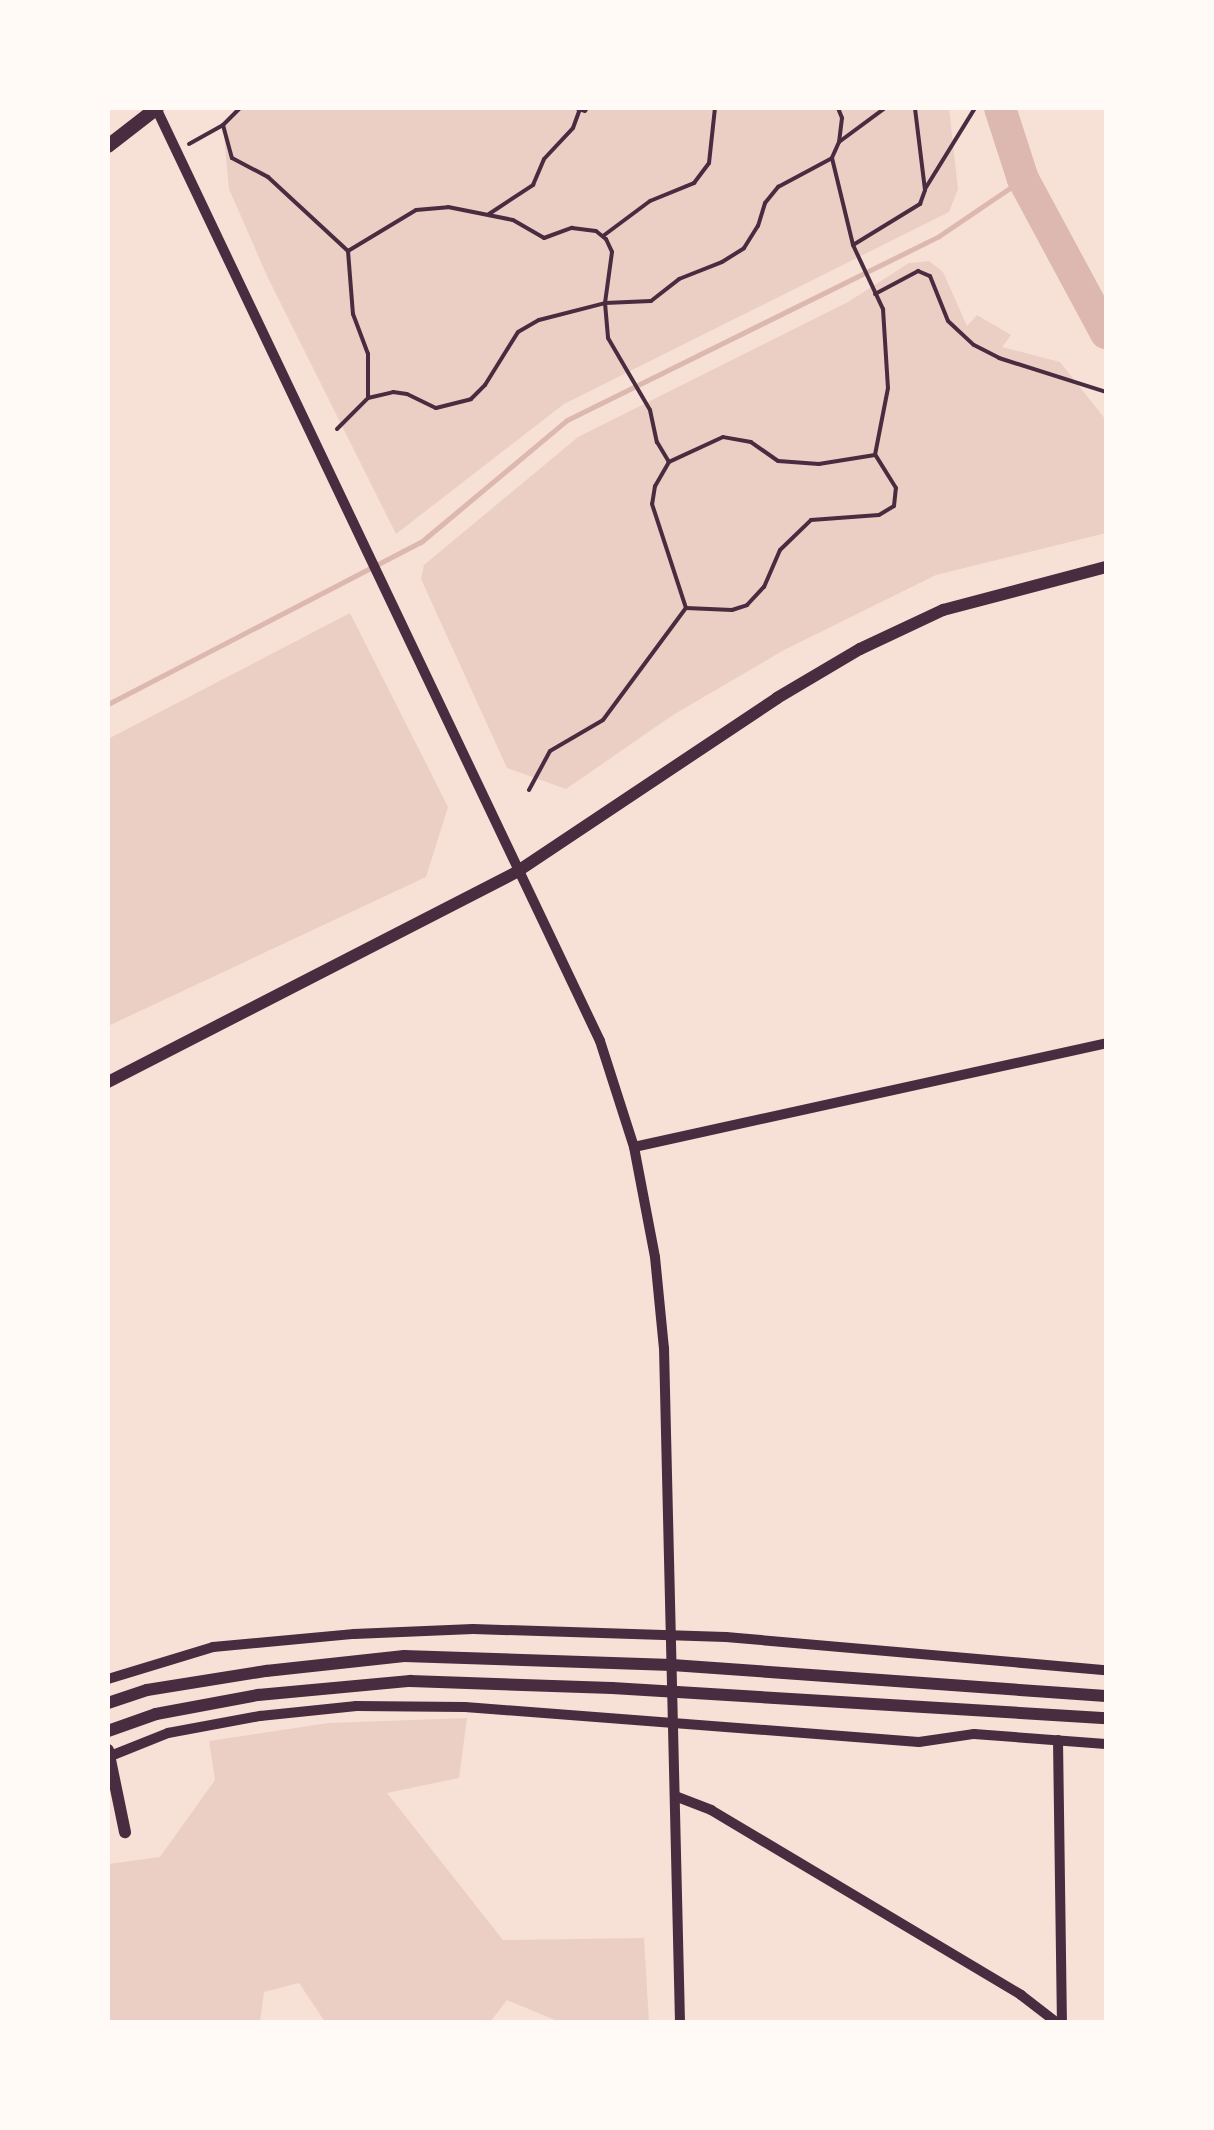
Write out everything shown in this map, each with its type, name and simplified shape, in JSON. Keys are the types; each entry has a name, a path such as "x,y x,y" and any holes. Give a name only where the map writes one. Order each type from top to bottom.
{"main road":[{"path":"108,146 157,108"}],"street":[{"path":"157,108 600,1041 634,1147 654,1257 664,1348 680,2022"},
{"path":"108,1082 518,871 777,698 860,649 943,610 1106,568"},
{"path":"634,1147 1106,1043"},
{"path":"108,1679 213,1647 354,1634 473,1629 671,1636 1106,1670"},
{"path":"108,1703 148,1690 266,1671 404,1656 672,1665 1106,1696"},
{"path":"108,1731 156,1714 354,1683 476,1681 1106,1718"},
{"path":"124,1832 108,1754 168,1734 260,1716 356,1706 465,1707 919,1742 974,1734 1106,1744"},
{"path":"1058,1740 1059,2022"},
{"path":"675,1796 711,1810 1022,1994 1059,2022"}],"path":[{"path":"178,152 207,130 223,125 240,108"},
{"path":"489,214 533,185 544,159 574,128 578,108 585,112 587,108"},
{"path":"603,236 650,201 694,183 708,163 715,108"},
{"path":"686,608 732,610 747,605 764,587 780,550 811,520 879,515 894,506 896,488 875,455 888,365 882,343 884,309 852,245 832,158 842,118 838,108"},
{"path":"839,142 885,108"},
{"path":"915,108 925,190"},
{"path":"852,245 920,204 932,176 975,108"},
{"path":"223,125 232,158 268,177 348,250 353,314 370,371 368,398"},
{"path":"337,429 368,398 392,392 407,394 436,408 470,399 486,384 518,332 539,320 604,302 651,301 679,279 744,248 758,226 765,203 778,187 832,158"},
{"path":"348,250 416,210 448,207 513,220 544,238 572,228 603,236"},
{"path":"603,236 614,266 604,302 608,338 650,410 657,442 669,462"},
{"path":"876,294 918,271 930,276 948,320 974,345 1106,392"},
{"path":"686,608 652,504 655,486 669,462 724,437 751,442 778,461 820,464 875,455"},
{"path":"529,790 550,751 603,720 686,608"}],"shaded area":[{"path":"241,108 949,108 958,189 949,212 564,404 396,534 268,278 229,189 223,125"},
{"path":"929,261 943,272 967,326 977,315 1011,335 1002,347 1060,362 1106,420 1106,533 936,575 784,650 673,715 566,789 507,768 421,579 424,565 578,437 848,302 909,263"},
{"path":"350,613 448,807 426,877 108,1026 108,739"},
{"path":"467,1718 459,1778 387,1793 503,1940 644,1938 649,2022 560,2022 507,2000 490,2022 325,2022 299,1983 264,1992 260,2022 108,2022 108,1864 160,1857 215,1780 209,1741 328,1723"}],"waterway":[{"path":"1000,108 1023,179 1106,333"},
{"path":"108,704 421,542 567,420 939,236 1023,179"}]}
